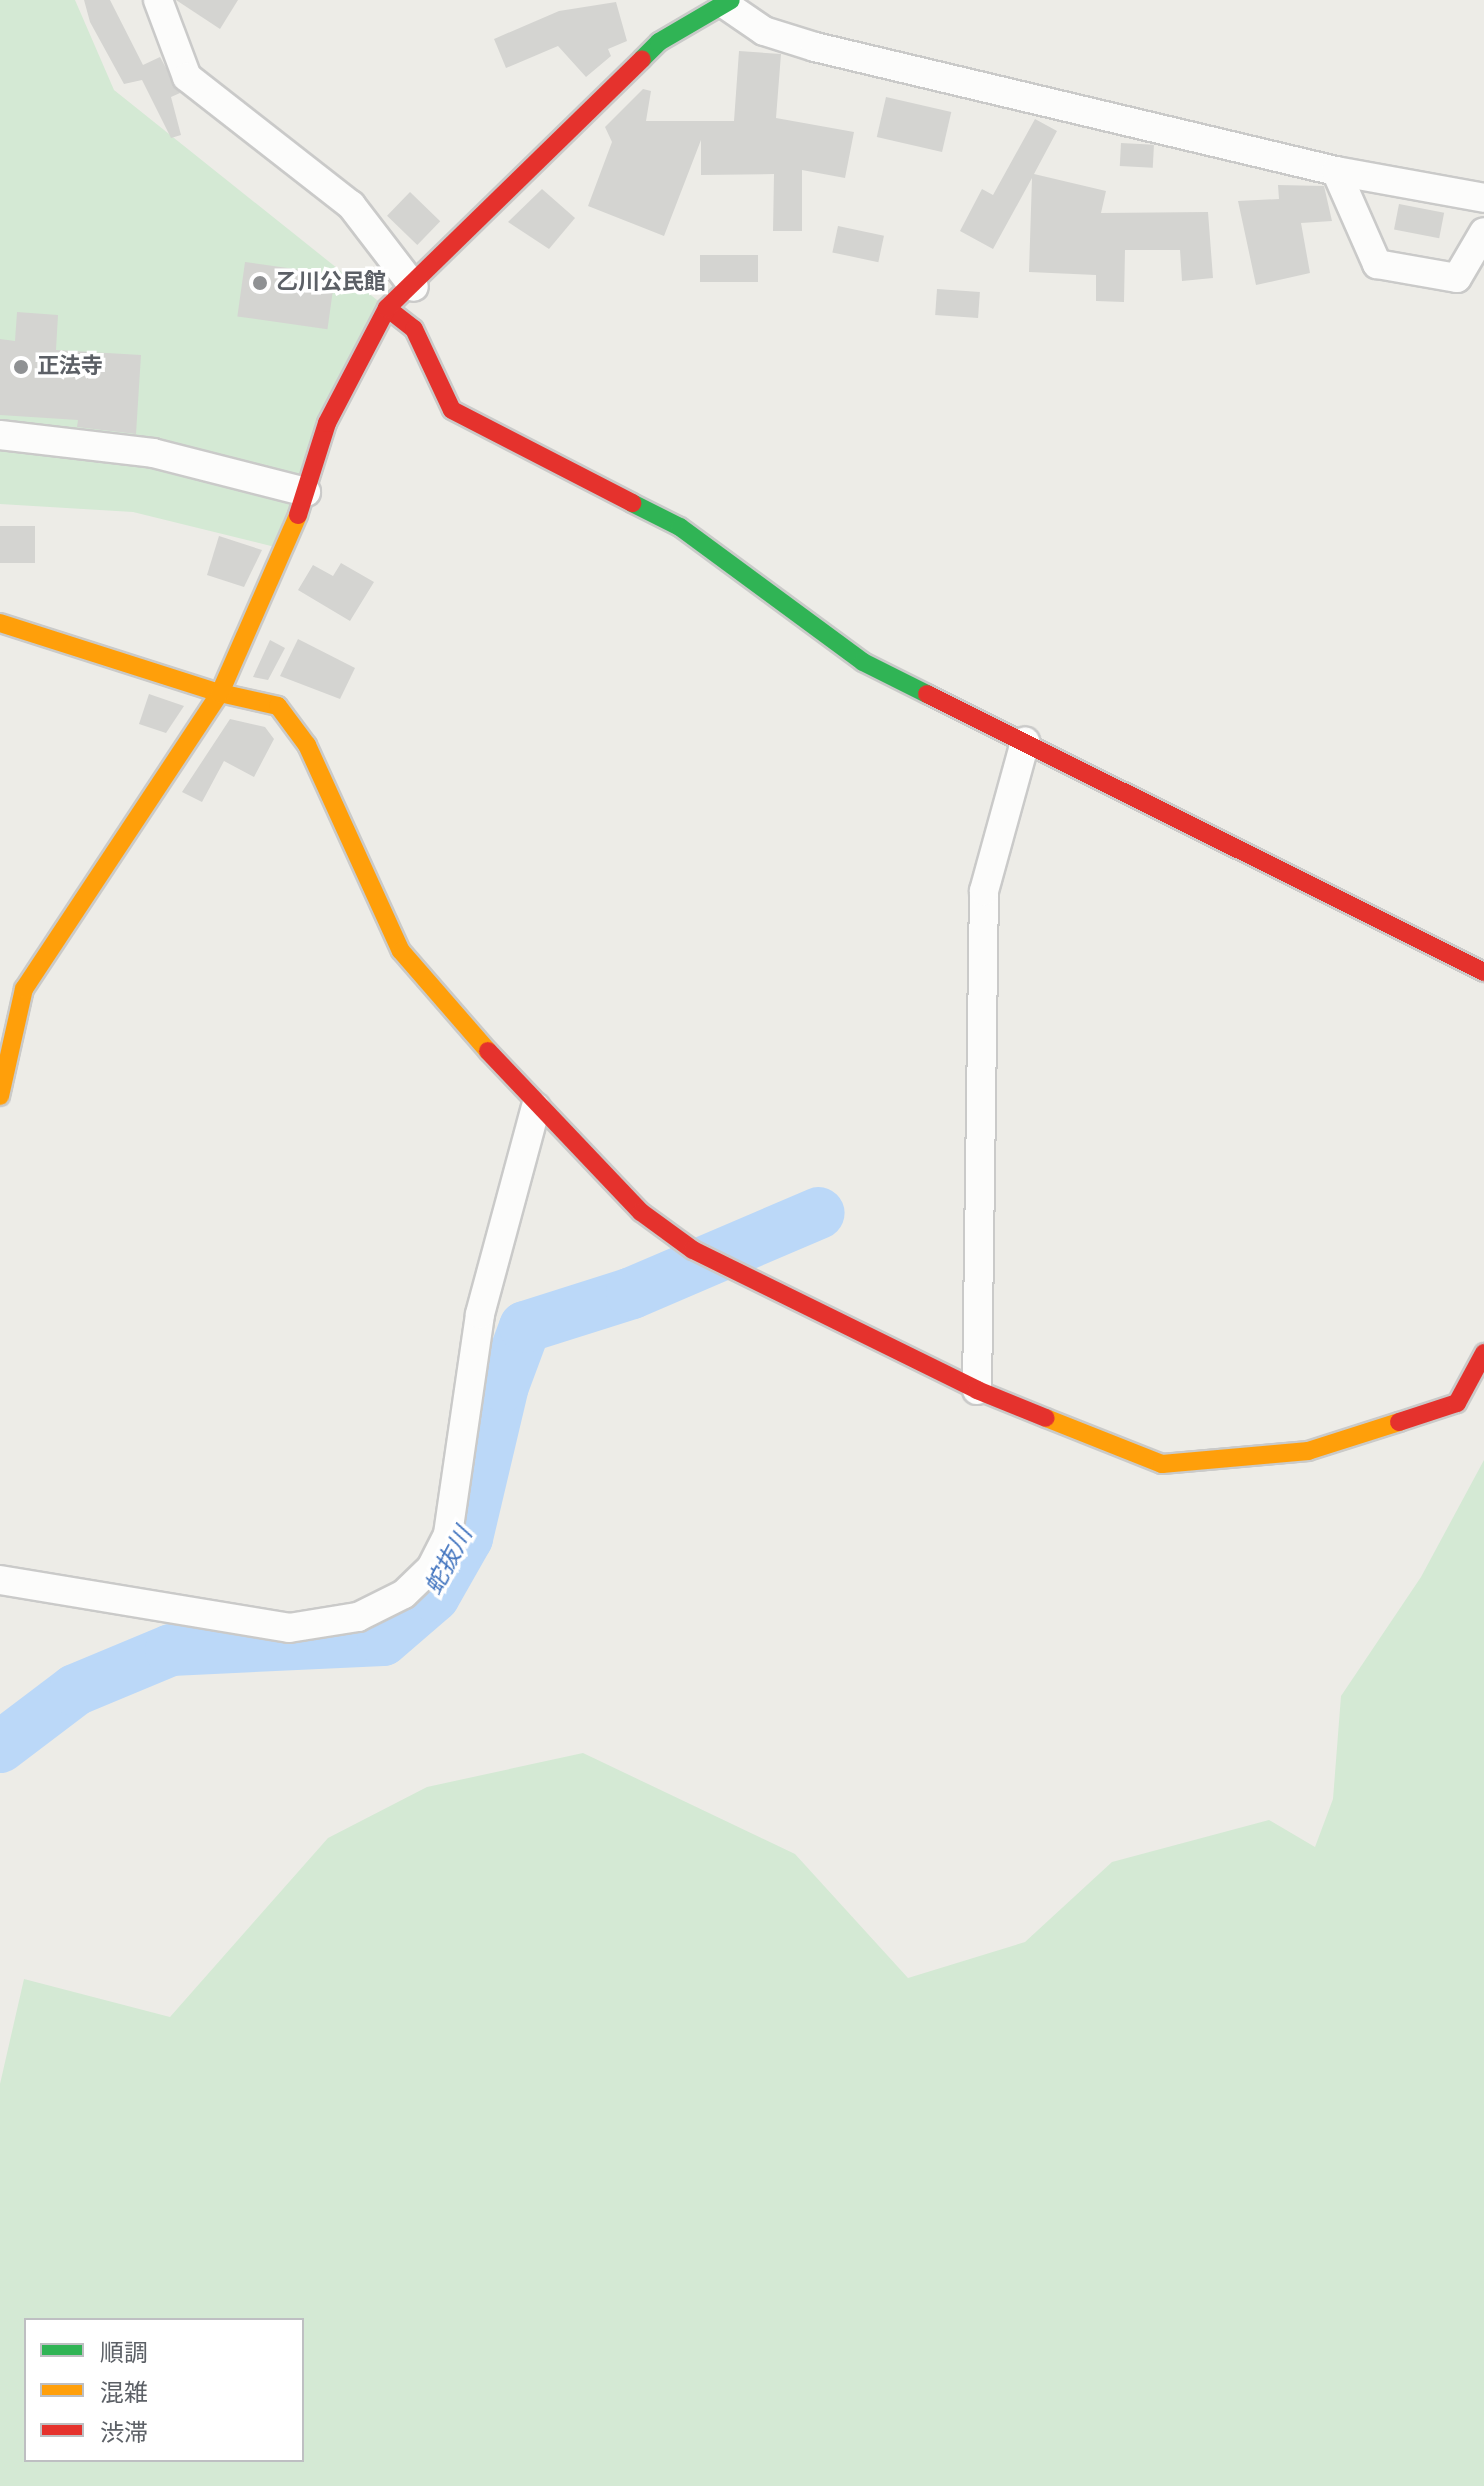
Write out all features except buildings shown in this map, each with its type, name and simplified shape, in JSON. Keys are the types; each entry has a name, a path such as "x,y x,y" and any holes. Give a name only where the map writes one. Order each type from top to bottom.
{"street":[{"path":"158,0 187,77 351,205 414,287"},
{"path":"0,1096 24,989 220,693 287,550 327,423 387,308 414,287 659,42 729,2 764,31 815,47 1336,171 1484,198"},
{"path":"1336,171 1377,264 1457,278 1484,232"},
{"path":"387,308 414,329 452,410 680,527 863,662 1484,972"},
{"path":"0,435 153,453 306,492"},
{"path":"0,623 220,693 278,706 307,745 401,951 536,1107 641,1212 693,1250 977,1390 1162,1464 1308,1451 1457,1403 1484,1353"},
{"path":"977,1390 984,891 1025,742"},
{"path":"0,1580 289,1628 358,1617 404,1594 431,1568 448,1534 461,1414 480,1314 536,1107"}],"green space":[{"path":"0,0 75,0 114,90 387,308 287,550 133,512 0,504"},
{"path":"1484,1460 1484,2486 0,2486 0,2084 24,1979 170,2017 328,1838 427,1787 583,1753 795,1854 908,1978 1025,1942 1112,1862 1269,1820 1315,1847 1333,1799 1341,1696 1421,1577"}],"waterway":[{"name":"蛇抜川","path":"0,1747 75,1690 171,1650 383,1640 434,1596 467,1538 503,1386 525,1327 632,1293 819,1213"}],"traffic: fast":[{"path":"642,59 659,42 731,0"},
{"path":"632,503 680,527 863,662 927,694"}],"traffic: slow":[{"path":"0,1096 24,989 220,693 298,515"},
{"path":"0,623 220,693 278,706 307,745 401,951 488,1051"},
{"path":"1046,1418 1162,1464 1308,1451 1399,1422"}],"traffic: jam":[{"path":"298,515 327,423 387,308 642,59"},
{"path":"387,308 414,329 452,410 632,503"},
{"path":"927,694 1484,972"},
{"path":"488,1051 641,1212 693,1250 977,1390 1046,1418"},
{"path":"1399,1422 1457,1403 1484,1353"}],"place":[{"name":"乙川公民館","path":"260,283"},
{"name":"正法寺","path":"21,367"}]}
